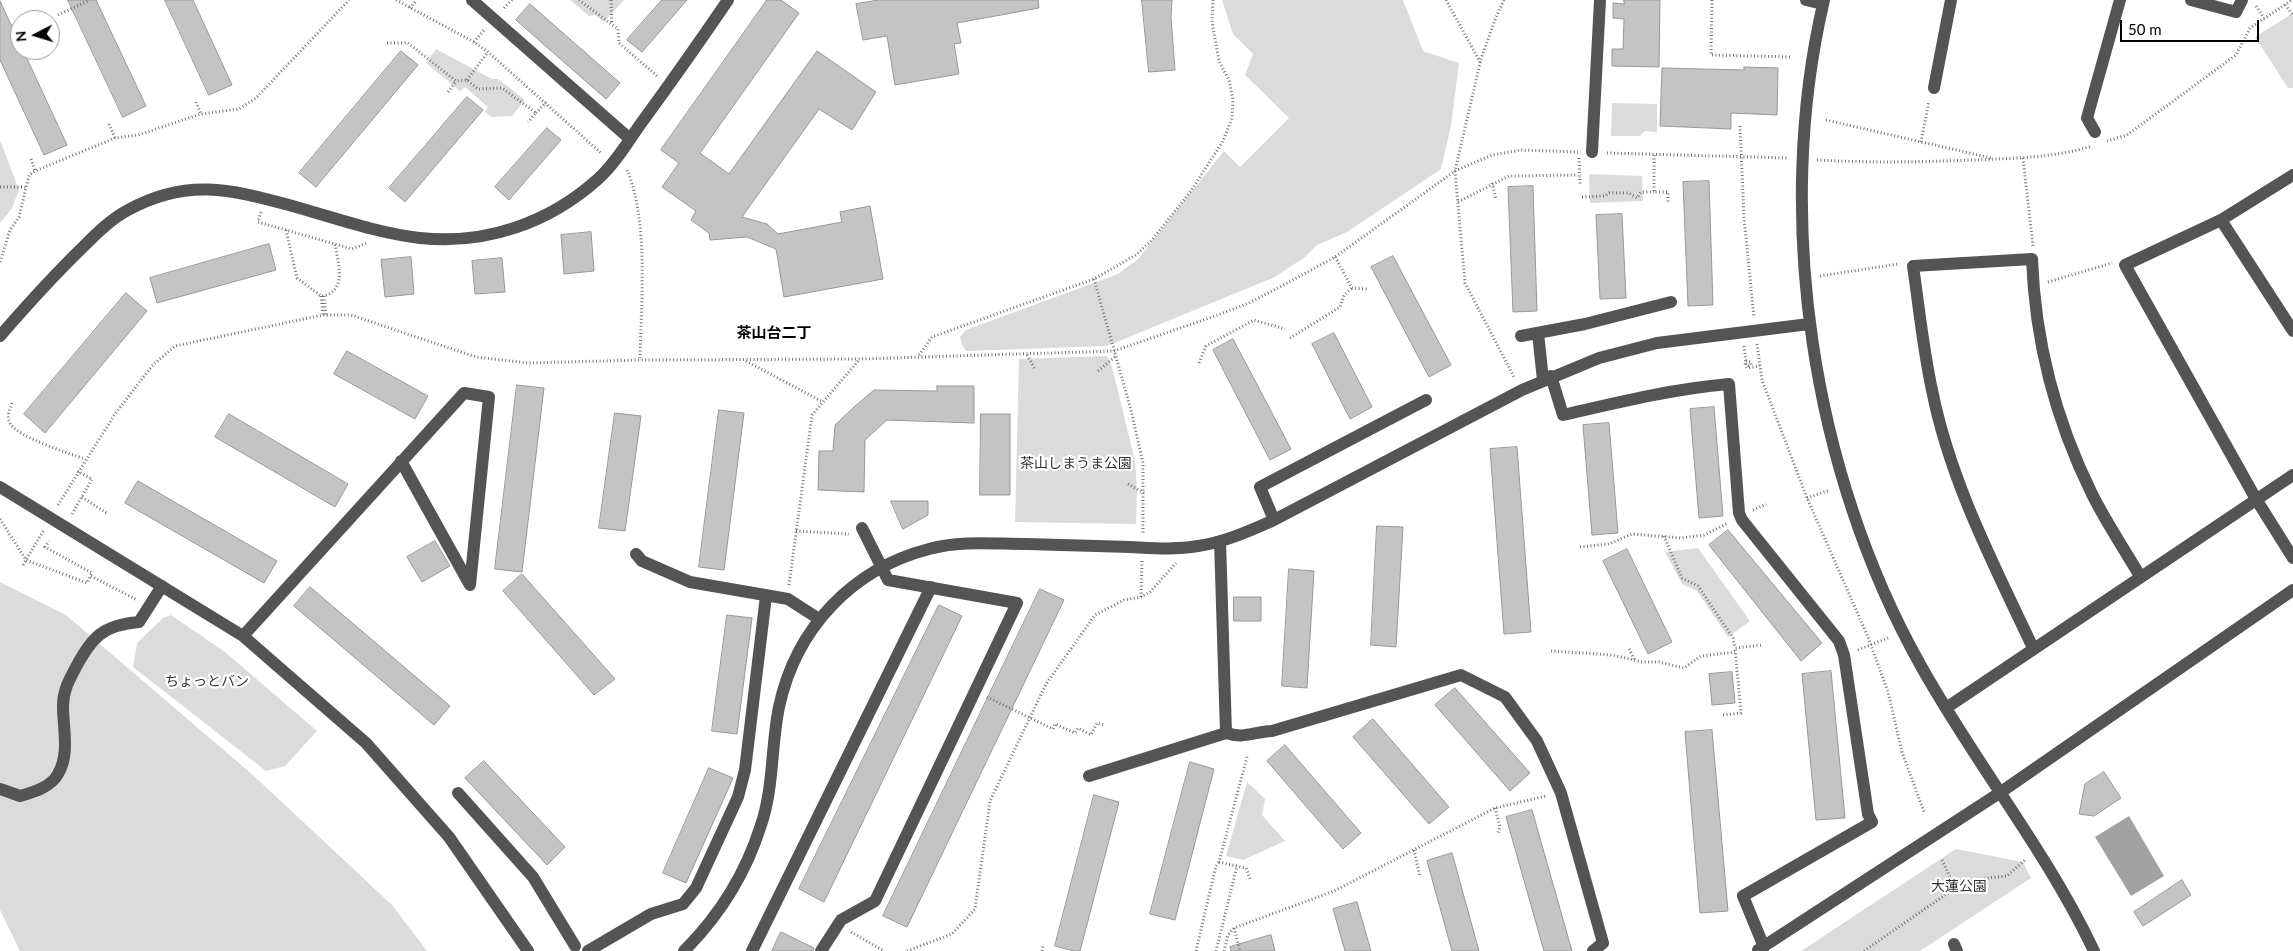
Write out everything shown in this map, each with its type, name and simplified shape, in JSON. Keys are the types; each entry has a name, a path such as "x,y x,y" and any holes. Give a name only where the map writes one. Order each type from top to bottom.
{"street":[{"path":"472,0 630,139"},
{"path":"0,336 54,276 110,221 128,210 165,194 187,190 220,188 264,198 387,232 420,238 452,239 496,235 544,217 599,178 630,139 728,0"},
{"path":"1592,152 1600,0"},
{"path":"1806,0 1824,2 1816,36 1805,122 1803,210 1808,324 1839,467 1876,575 1898,623 1946,708 2040,852 2081,923 2094,951"},
{"path":"1932,92 1951,0"},
{"path":"2095,132 2087,118 2120,0"},
{"path":"2191,0 2236,12 2242,0"},
{"path":"2293,175 2221,220 2124,265 2256,499 2293,558"},
{"path":"2221,220 2293,331"},
{"path":"2033,648 1975,525 1950,453 1932,391 1913,266 2032,259 2038,326 2050,383 2071,447 2092,495 2140,576"},
{"path":"1521,336 1585,324 1671,302"},
{"path":"691,949 730,896 749,857 762,824 770,787 779,707 790,668 812,627 832,603 856,582 881,567 930,548 971,543 1175,548 1220,541 1240,535 1274,520 1522,390 1599,358 1657,342 1808,324"},
{"path":"1538,333 1547,378 1564,415 1648,395 1686,388 1729,384 1741,516 1839,641 1844,655 1868,814 1872,822 1743,896 1760,949 2001,792 2293,590"},
{"path":"243,636 401,461 464,393 489,397 470,585 401,461"},
{"path":"1274,520 1260,488 1426,400"},
{"path":"1946,708 2293,475"},
{"path":"0,487 243,636 366,742 449,837 528,951"},
{"path":"821,951 841,920 875,901 1017,604 888,580 864,531"},
{"path":"1220,541 1226,734"},
{"path":"636,554 642,561 690,582 788,599 819,619"},
{"path":"0,789 20,796 50,784 58,774 65,757 63,705 65,686 89,643 101,632 112,626 139,622 162,586"},
{"path":"752,951 931,587"},
{"path":"458,794 533,877 579,950 651,914 683,904 696,888 738,797 745,770 766,596"},
{"path":"1089,776 1226,734 1239,738 1258,732 1272,731 1460,675 1505,697 1536,741 1561,793 1603,943 1593,951"}],"path":[{"path":"60,14 90,0"},
{"path":"0,262 10,230 19,217 28,186 29,175 35,170 115,138 138,134 201,114 239,109 256,98 349,0"},
{"path":"396,0 474,42 488,52 546,102 601,154"},
{"path":"410,8 417,0"},
{"path":"579,0 618,29 619,43 668,86"},
{"path":"611,0 612,25"},
{"path":"918,356 932,337 1094,279 1136,255 1151,241 1191,191 1226,134 1232,118 1233,100 1229,80 1219,61 1212,22 1213,0"},
{"path":"1446,0 1480,62"},
{"path":"1504,0 1480,62 1455,171 1465,283 1522,390"},
{"path":"1712,0 1711,55 1792,57"},
{"path":"2285,5 2293,15"},
{"path":"387,43 408,43 456,81 467,80 478,89 502,88 536,114"},
{"path":"467,80 488,52"},
{"path":"448,92 456,81"},
{"path":"1921,142 1932,92"},
{"path":"196,102 201,114"},
{"path":"528,122 546,102"},
{"path":"1826,120 1996,159"},
{"path":"109,124 115,138"},
{"path":"1740,126 1750,287"},
{"path":"1579,152 1578,175 1580,185"},
{"path":"1654,155 1654,192"},
{"path":"2023,158 2032,259"},
{"path":"31,159 35,170"},
{"path":"624,165 634,186 638,206 641,276 640,360"},
{"path":"74,477 114,414 152,366 175,346 324,315 351,315 476,357 528,363 640,360 859,359 1114,351 1248,303 1335,257 1455,171"},
{"path":"1458,202 1509,176 1578,175"},
{"path":"1492,183 1496,199"},
{"path":"0,187 28,186"},
{"path":"1582,197 1605,196 1609,193 1628,194 1637,198 1641,192 1668,192 1668,202"},
{"path":"264,198 258,222 352,248 370,242"},
{"path":"286,230 297,278 322,296 324,315"},
{"path":"322,296 338,288 340,279 335,244"},
{"path":"1335,257 1352,288"},
{"path":"1820,276 1904,263 1913,266"},
{"path":"2033,286 2111,263 2124,265"},
{"path":"1094,279 1143,463 1144,523"},
{"path":"1290,338 1340,307 1344,295 1352,288 1368,289"},
{"path":"1199,363 1206,346 1254,320 1285,329"},
{"path":"1744,343 1746,364 1751,365 1749,360 1745,363 1747,368 1760,366"},
{"path":"1026,355 1035,369"},
{"path":"1098,371 1116,356"},
{"path":"788,599 812,415 859,359"},
{"path":"745,360 823,402"},
{"path":"1762,380 1807,498 1871,645 1888,692 1902,752 1924,812"},
{"path":"12,403 8,417 10,424 20,432 85,459"},
{"path":"72,514 92,479 77,471"},
{"path":"1128,484 1145,493"},
{"path":"1807,498 1830,490"},
{"path":"82,497 108,514"},
{"path":"1580,547 1609,544 1632,534 1682,538 1704,535 1766,504"},
{"path":"0,519 26,560 88,583 92,573 46,547 49,541"},
{"path":"796,531 864,531"},
{"path":"1664,536 1682,578 1698,586 1733,638 1742,713 1724,715"},
{"path":"23,565 32,550"},
{"path":"907,951 952,934 975,909 990,800 1046,684 1095,615 1124,600 1141,598 1150,592 1180,558"},
{"path":"91,576 149,607"},
{"path":"1141,588 1141,598"},
{"path":"1871,645 1888,638"},
{"path":"1551,651 1612,655 1684,668 1701,656 1763,645"},
{"path":"1629,649 1635,660"},
{"path":"975,691 1053,729 1055,724 1075,733 1078,728 1091,735 1097,722 1104,726"},
{"path":"1196,951 1216,866 1220,862 1247,757"},
{"path":"1224,951 1228,935 1234,928 1334,891 1495,808 1561,793"},
{"path":"1495,808 1500,827 1498,833"},
{"path":"1414,850 1420,878"},
{"path":"1942,860 1955,888"},
{"path":"1864,951 1955,888 1960,881 2007,876 2025,860"},
{"path":"1220,862 1246,868 1251,880"},
{"path":"1216,951 1237,866"},
{"path":"837,925 884,951"},
{"path":"1234,928 1240,951"},
{"path":"1042,951 1043,946"}],"green space":[{"path":"570,0 624,0 604,22 595,15 589,16"},
{"path":"1222,0 1403,0 1423,51 1459,63 1451,126 1441,169 1347,232 1317,245 1305,257 1275,277 1107,346 966,351 960,337 966,330 1118,274 1138,259 1224,151 1240,167 1289,118 1245,75 1253,54 1233,34"},
{"path":"2293,13 2293,88 2288,88 2255,37"},
{"path":"436,49 492,79 498,79 525,100 512,116 491,117 485,112 488,107 465,87 460,91 426,63"},
{"path":"1612,103 1657,104 1657,132 1645,131 1640,136 1611,136"},
{"path":"0,140 19,190 12,208 0,223"},
{"path":"1589,174 1642,176 1643,201 1590,203"},
{"name":"茶山しまうま公園","path":"1107,356 1112,367 1135,461 1137,490 1136,524 1015,522 1019,359"},
{"path":"1698,548 1750,621 1728,637 1697,591 1682,584 1665,552"},
{"path":"0,582 66,615 254,776 392,905 427,951 20,951 0,910"},
{"name":"ちょっとバン","path":"171,615 225,652 317,731 285,766 266,771 133,667 137,643 163,618"},
{"path":"1247,782 1265,799 1262,815 1285,841 1243,860 1226,856"},
{"name":"大蓮公園","path":"1956,849 2023,862 2031,878 1920,951 1801,951"}],"shaded area":[{"path":"2129,816 2164,876 2131,896 2095,837"}],"building":[{"path":"68,0 96,0 146,106 123,117"},
{"path":"165,0 193,0 232,85 209,95"},
{"path":"662,0 687,0 642,52 627,40"},
{"path":"767,0 781,0 799,13 700,153 729,174 817,51 876,92 852,130 819,109 742,217 767,224 778,234 842,222 840,212 870,206 883,279 784,297 776,249 747,237 710,240 709,233 691,220 696,211 662,187 679,163 661,150"},
{"path":"879,0 1038,0 1039,8 957,23 961,43 954,44 959,74 895,85 887,36 863,40 856,4"},
{"path":"1142,0 1172,0 1171,17 1175,70 1149,72"},
{"path":"1624,0 1660,0 1659,67 1612,66 1612,49 1623,49 1624,19 1613,18 1613,3 1624,4"},
{"path":"0,1 10,22 10,60 28,60 67,145 44,155 0,60"},
{"path":"530,4 620,83 606,99 516,20"},
{"path":"401,51 418,65 316,187 299,173"},
{"path":"1744,67 1778,68 1777,115 1731,113 1731,129 1660,126 1662,68 1744,70"},
{"path":"467,97 483,110 405,202 389,188"},
{"path":"547,128 561,140 509,200 495,187"},
{"path":"1709,181 1713,305 1688,306 1683,182"},
{"path":"1533,186 1537,311 1513,312 1508,187"},
{"path":"1622,214 1626,298 1600,299 1596,215"},
{"path":"591,232 594,271 564,274 561,235"},
{"path":"269,244 276,270 157,303 150,278"},
{"path":"1393,256 1451,365 1429,377 1371,267"},
{"path":"411,257 414,294 385,297 381,260"},
{"path":"502,258 505,292 475,294 472,261"},
{"path":"126,293 147,311 45,433 24,414"},
{"path":"1334,333 1372,407 1350,419 1312,344"},
{"path":"1233,339 1291,449 1270,460 1213,350"},
{"path":"347,351 428,396 415,419 334,374"},
{"path":"517,385 544,388 522,572 495,569"},
{"path":"937,386 974,386 974,423 887,420 865,440 864,492 818,490 819,451 833,451 835,425 854,407 874,390 937,391"},
{"path":"1714,407 1723,516 1699,518 1690,409"},
{"path":"719,410 744,413 724,570 699,567"},
{"path":"615,413 641,416 625,531 599,528"},
{"path":"229,414 348,484 335,507 215,437"},
{"path":"981,414 1010,414 1010,495 980,495"},
{"path":"1609,423 1618,533 1592,535 1583,425"},
{"path":"1517,447 1531,632 1504,634 1490,449"},
{"path":"138,481 277,561 264,583 125,503"},
{"path":"891,501 928,501 928,515 903,529"},
{"path":"1377,526 1403,527 1396,647 1371,645"},
{"path":"1728,530 1822,643 1801,661 1709,545"},
{"path":"435,541 450,566 422,582 407,557"},
{"path":"1627,549 1672,642 1648,654 1603,561"},
{"path":"1289,569 1314,571 1307,688 1282,686"},
{"path":"522,574 615,679 594,695 503,591"},
{"path":"310,587 450,706 434,725 294,606"},
{"path":"1040,589 1064,600 907,927 883,916"},
{"path":"1234,597 1261,597 1261,621 1234,621"},
{"path":"939,605 962,616 824,902 799,889"},
{"path":"727,615 752,618 737,734 712,731"},
{"path":"1831,671 1845,818 1816,820 1802,674"},
{"path":"1732,672 1735,703 1712,705 1709,674"},
{"path":"1455,688 1530,773 1510,791 1435,705"},
{"path":"1373,719 1449,807 1429,824 1353,737"},
{"path":"1712,730 1728,911 1700,913 1685,732"},
{"path":"1285,745 1361,833 1343,849 1267,761"},
{"path":"484,761 565,847 547,865 465,778"},
{"path":"1190,762 1214,769 1175,920 1150,914"},
{"path":"709,768 733,778 686,883 663,873"},
{"path":"2104,772 2121,798 2094,816 2079,814 2085,784"},
{"path":"1094,795 1119,802 1080,951 1074,951 1055,946"},
{"path":"1532,810 1572,951 1544,951 1506,817"},
{"path":"1452,853 1479,951 1452,951 1427,861"},
{"path":"2182,880 2191,895 2143,926 2134,912"},
{"path":"1357,902 1371,951 1345,951 1333,909"},
{"path":"781,932 814,948 813,951 772,951"},
{"path":"1271,935 1275,951 1231,951 1230,947"}],"district":[{"name":"茶山台二丁","path":"774,333"}]}
